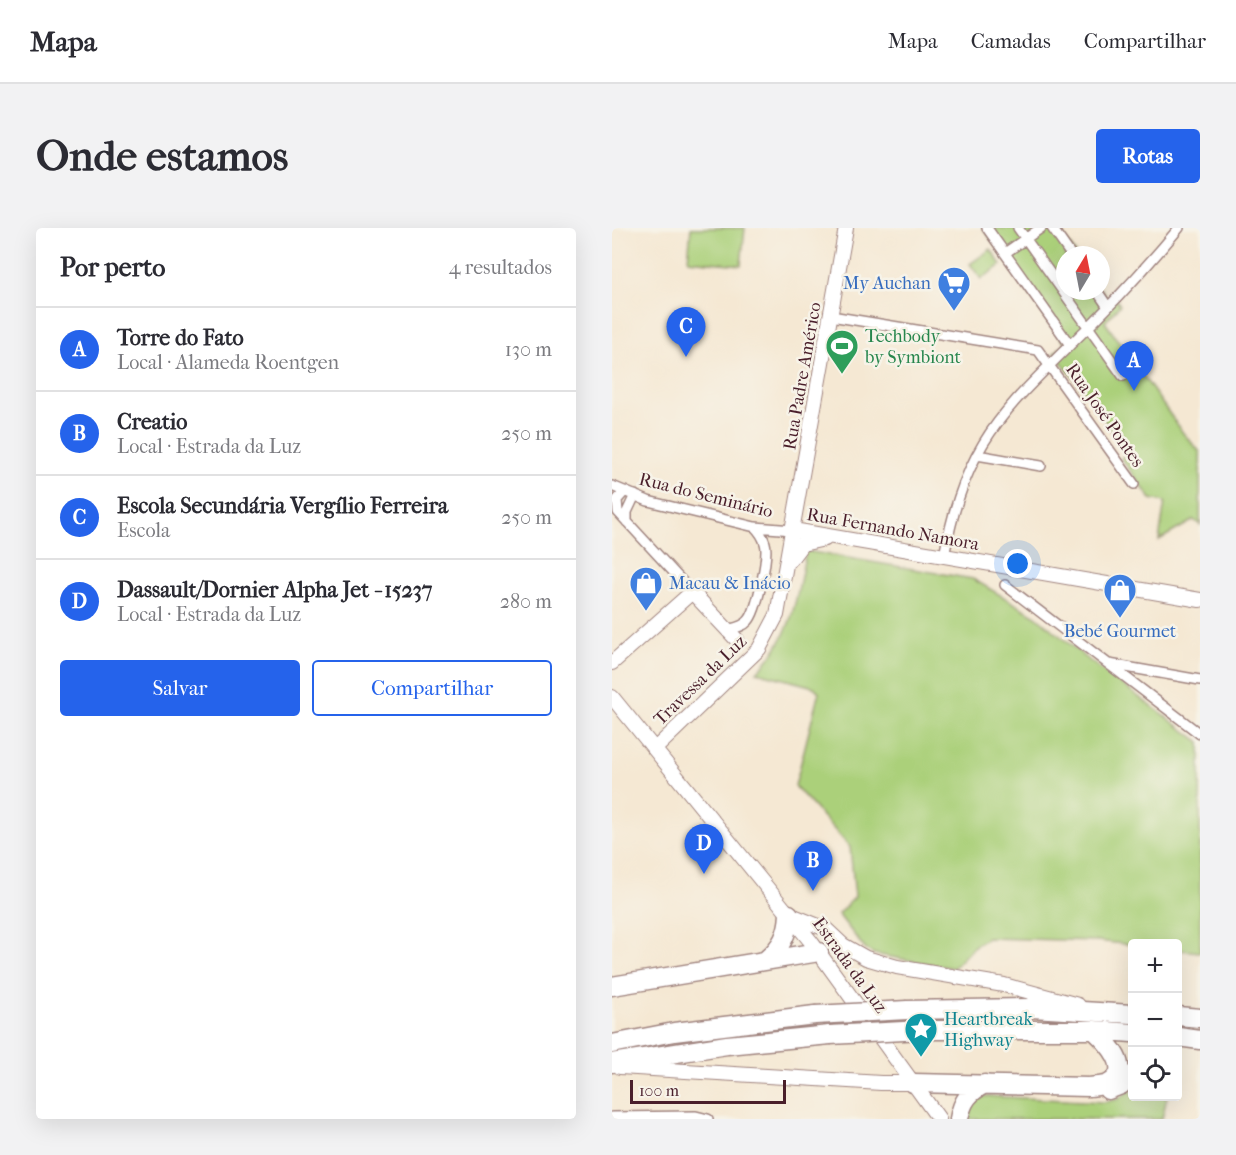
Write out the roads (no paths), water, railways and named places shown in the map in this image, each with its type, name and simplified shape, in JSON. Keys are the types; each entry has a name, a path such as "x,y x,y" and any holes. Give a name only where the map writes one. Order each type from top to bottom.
{"highway":[{"path":"767,959 784,940 789,914"},
{"path":"612,986 819,952"},
{"path":"612,1044 674,1032 815,1016 907,1010 1022,1008 1128,1014"},
{"path":"1182,1016 1200,1018"},
{"path":"612,1065 727,1045 830,1035 922,1030 1094,1030 1128,1033"},
{"path":"913,1083 1089,1087 1107,1084 1116,1077 1119,1069 1117,1057 1110,1045 1094,1030"},
{"path":"1182,1037 1198,1039"},
{"path":"1182,1047 1198,1039"},
{"path":"1089,1087 1102,1091 1115,1089 1128,1078"},
{"path":"959,1119 963,1102 985,1084"}],"street":[{"name":"Rua Padre Américo","path":"793,530 846,228"},
{"path":"987,228 1070,345"},
{"path":"1018,228 1123,375"},
{"path":"1005,253 1041,228"},
{"path":"1052,228 1065,246"},
{"path":"944,555 957,501 977,455 1001,418 1030,383 1150,264 1179,228"},
{"path":"1103,300 1108,307"},
{"path":"831,316 1038,350 1050,364"},
{"name":"Rua José Pontes","path":"1050,364 1134,484"},
{"path":"977,455 1041,466"},
{"name":"Rua do Seminário","path":"612,486 648,501 755,527 793,530"},
{"path":"630,493 616,505 618,512 727,630 737,640 756,642 766,638"},
{"name":"Travessa da Luz","path":"727,630 747,623 754,614 757,603 766,552 765,543 755,527"},
{"name":"Rua Fernando Namora","path":"793,530 1200,600"},
{"name":"Travessa da Luz","path":"655,749 759,649 766,638 777,615 793,530"},
{"path":"787,565 802,544 835,537"},
{"path":"1005,585 1200,734"},
{"path":"612,663 692,592"},
{"path":"731,677 738,655 737,640"},
{"path":"1107,664 1200,680"},
{"name":"Estrada da Luz","path":"612,697 819,952 939,1119"},
{"path":"789,914 826,929 843,945 866,958 897,967 1004,985 1104,1012"},
{"path":"612,1065 881,1083 913,1083"},
{"path":"612,1118 701,1116 708,1119"}],"place":[{"name":"My Auchan","path":"954,312"},
{"name":"Escola Secundária Vergílio Ferreira","path":"686,357"},
{"name":"Techbody by Symbiont","path":"842,375"},
{"name":"Torre do Fato","path":"1134,391"},
{"name":"Macau & Inácio","path":"646,612"},
{"name":"Bebé Gourmet","path":"1120,619"},
{"name":"Dassault/Dornier Alpha Jet - 15237","path":"704,874"},
{"name":"Creatio","path":"813,891"},
{"name":"Heartbreak Highway","path":"921,1058"}]}
